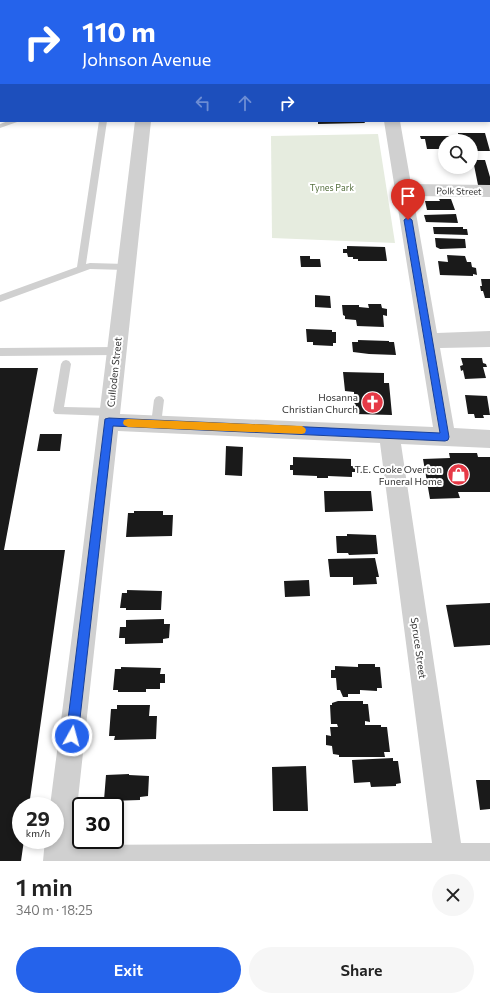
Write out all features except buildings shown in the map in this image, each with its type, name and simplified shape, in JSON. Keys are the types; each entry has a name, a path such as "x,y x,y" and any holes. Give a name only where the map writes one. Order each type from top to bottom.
{"street":[{"name":"Culloden Street","path":"57,860 143,122"},
{"path":"392,122 445,437"},
{"name":"Polk Street","path":"403,190 490,191"},
{"path":"428,341 490,339"},
{"path":"109,417 156,424 490,439"},
{"name":"Spruce Street","path":"389,434 449,859"},
{"path":"57,860 449,859 490,857"}],"lane":[{"path":"0,126 13,122"},
{"path":"81,270 103,122"},
{"path":"0,299 90,266 126,267"},
{"path":"0,352 117,351"},
{"path":"66,364 58,411 109,417"},
{"path":"156,424 159,400"}],"green space":[{"name":"Tynes Park","path":"378,134 395,243 272,238 271,136"}],"slow traffic":[{"path":"128,423 302,430"}],"place":[{"name":"Hosanna Christian Church","path":"373,403"},
{"name":"T.E. Cooke Overton Funeral Home","path":"458,475"}],"route":[{"path":"72,736 109,422 445,437 408,220"}]}
